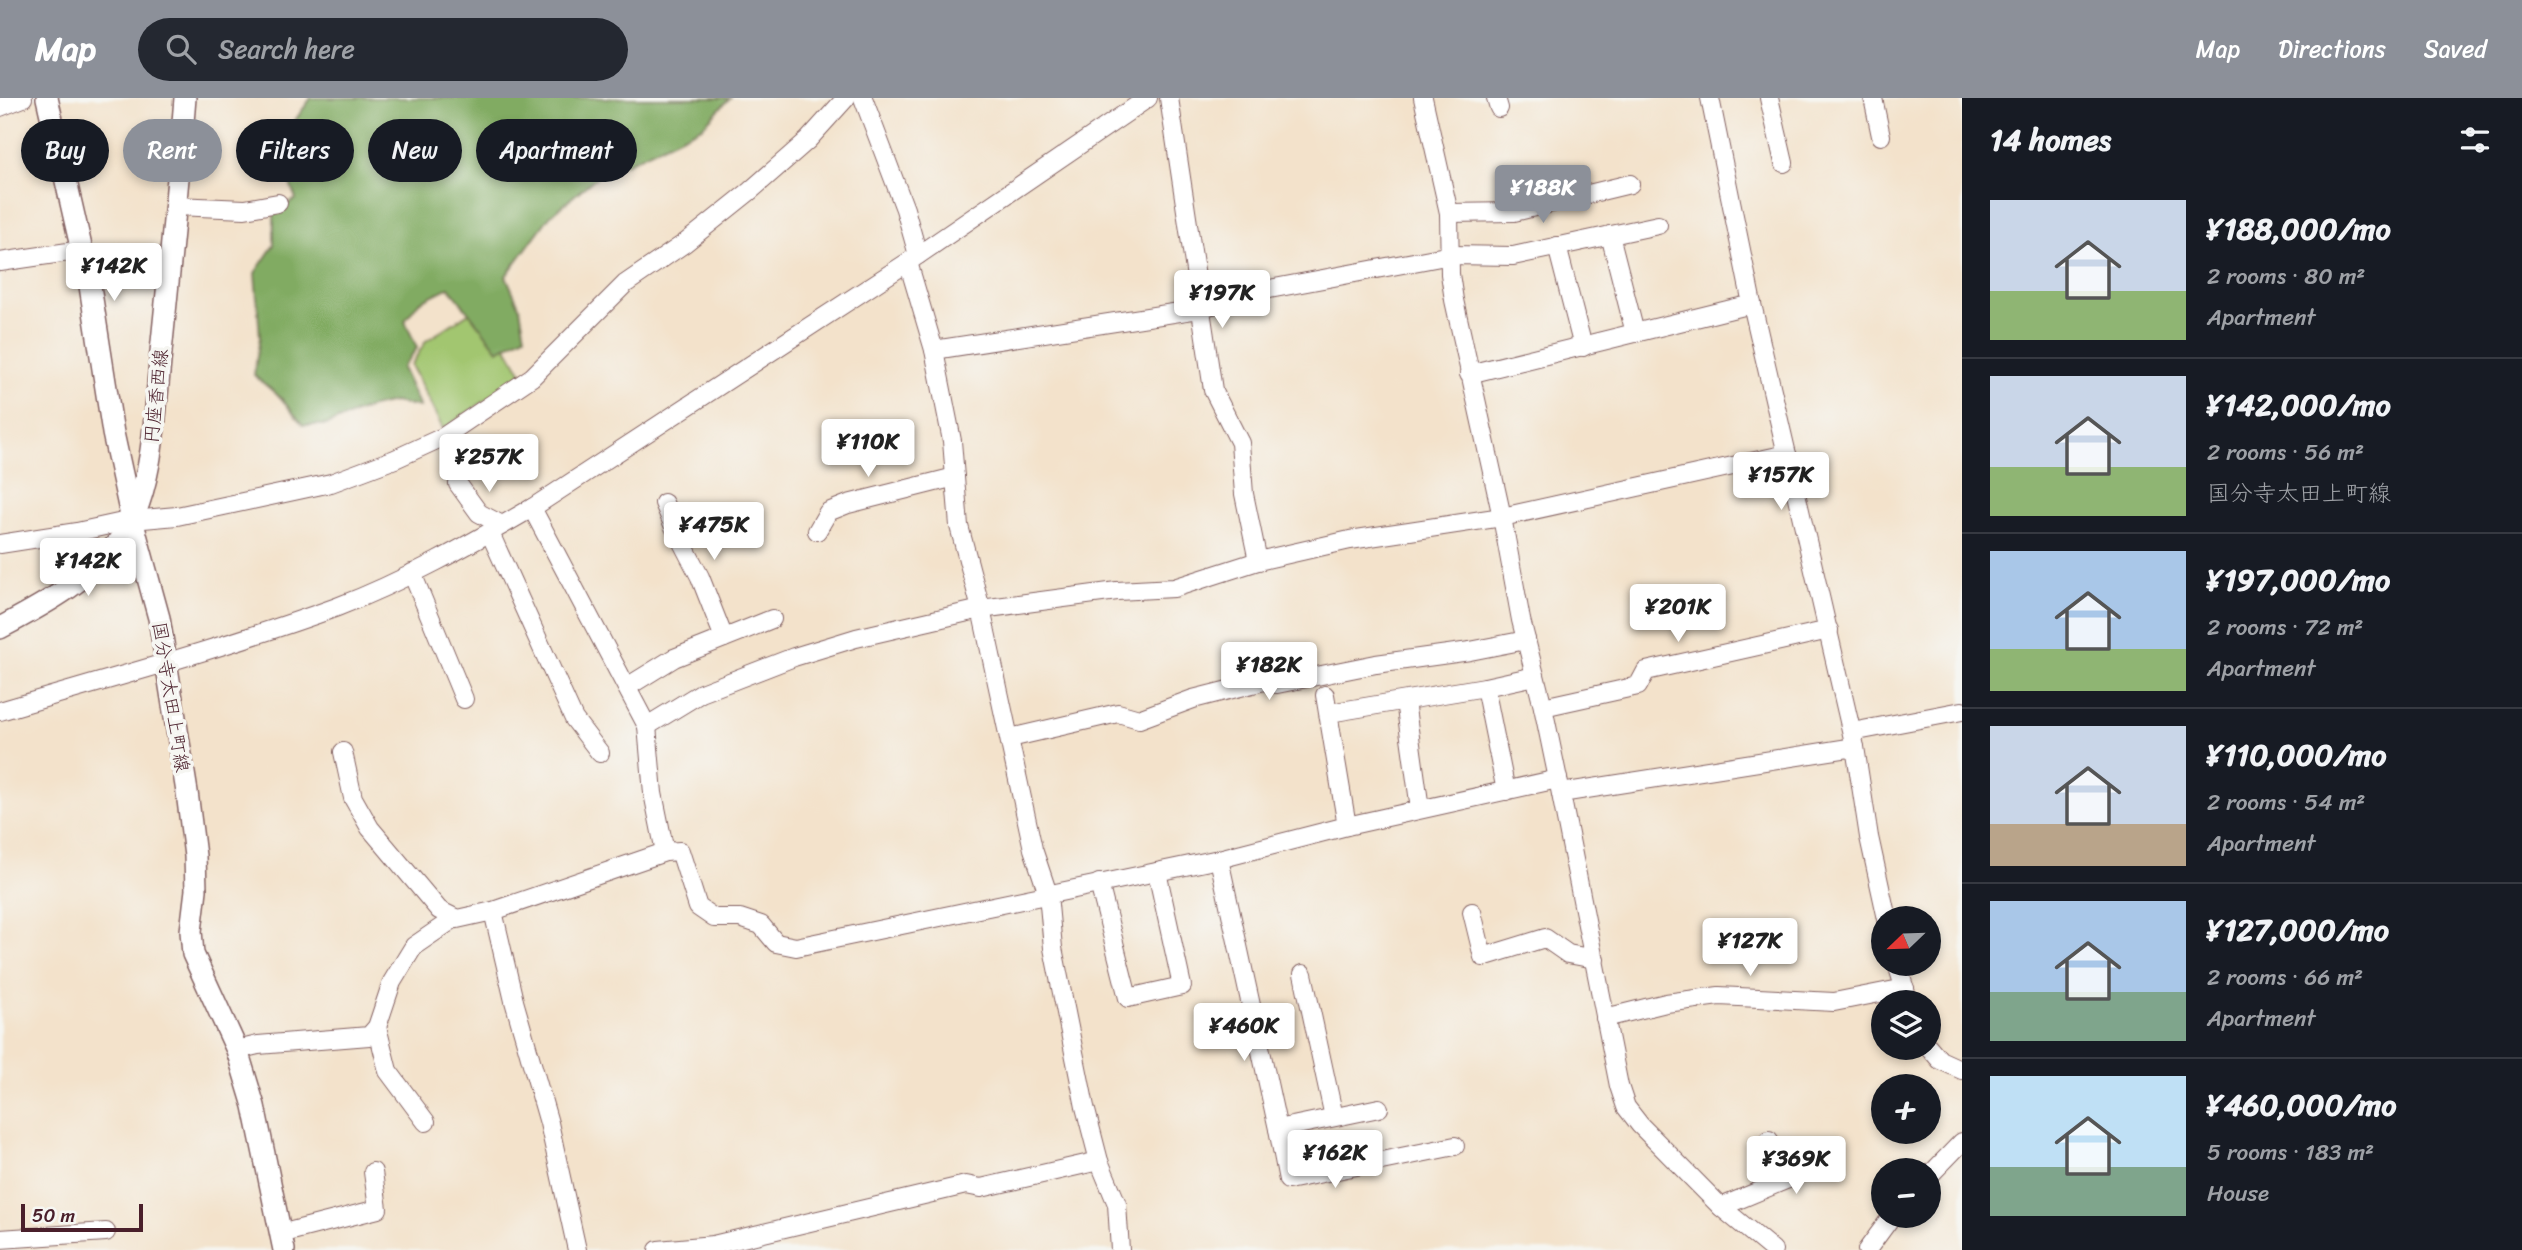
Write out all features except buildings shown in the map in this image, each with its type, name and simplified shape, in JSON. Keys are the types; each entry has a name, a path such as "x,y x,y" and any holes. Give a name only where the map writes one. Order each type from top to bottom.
{"main road":[{"name":"国分寺太田上町線","path":"47,98 90,286 113,433 132,520 159,618 195,856 196,890 191,930 193,954 237,1051 254,1106 282,1242"},
{"name":"円座香西線","path":"0,628 56,598 114,546 132,520 152,443 185,98"}],"street":[{"path":"0,107 23,98"},
{"path":"0,544 132,520 177,516 331,483 395,459 443,437 532,377 625,284 685,243 750,191 808,140 846,98"},
{"path":"863,98 905,209 952,441 959,526 981,609 1033,849 1048,894 1053,948 1085,1107 1099,1161 1117,1204 1121,1250"},
{"path":"0,711 166,662 338,606 412,573 496,529 913,258 1148,98"},
{"path":"1169,98 1213,390 1240,443 1244,494 1258,561"},
{"path":"1423,98 1449,213 1450,274 1469,374 1560,786 1619,1086 1626,1107 1640,1125 1752,1242 1773,1250"},
{"path":"1710,98 1752,304 1854,740 1868,837 1883,906"},
{"path":"1769,98 1784,163"},
{"path":"1873,98 1881,136"},
{"path":"1449,213 1514,212 1630,184"},
{"path":"176,206 245,209 278,203"},
{"path":"934,350 1199,309 1259,291 1451,255 1513,256 1658,225"},
{"path":"1610,235 1635,334"},
{"path":"1556,246 1583,346"},
{"path":"0,262 82,250"},
{"path":"1469,374 1752,304"},
{"path":"647,726 701,693 794,657 856,638 981,609 1117,591 1174,588 1258,561 1350,540 1502,517 1787,454"},
{"path":"817,531 828,512 848,503 955,477"},
{"path":"458,484 479,513 496,529 574,719 600,753"},
{"path":"664,503 700,577 724,638"},
{"path":"532,508 647,726 653,793 665,852"},
{"path":"412,573 464,699"},
{"path":"627,687 674,658 772,619"},
{"path":"1543,707 1638,686 1646,671 1829,629"},
{"path":"1010,738 1118,713 1139,719 1193,699 1264,681 1278,684 1376,664 1526,640"},
{"path":"1329,713 1535,676"},
{"path":"1485,687 1506,790"},
{"path":"1325,695 1347,826"},
{"path":"1405,701 1420,809"},
{"path":"237,1051 258,1045 369,1036 377,1027 392,982 414,946 455,918 493,911 665,852 680,851 698,907 714,918 740,918 761,925 776,943 796,947 1219,859 1347,826 1506,790 1560,786 1854,740 1962,711"},
{"path":"343,752 353,798 370,828 439,910 455,918"},
{"path":"1219,859 1288,1180 1455,1146"},
{"path":"1099,883 1128,998 1182,986 1157,872"},
{"path":"493,911 514,1001 549,1123 577,1250"},
{"path":"1472,912 1483,957 1545,938 1568,954 1595,959"},
{"path":"1303,974 1334,1117"},
{"path":"1605,1018 1665,1003 1719,996 1834,1002 1871,998"},
{"path":"377,1027 388,1071 426,1122"},
{"path":"1940,1060 1962,1070"},
{"path":"1278,1129 1379,1108"},
{"path":"1721,1207 1788,1179 1769,1140"},
{"path":"1941,1164 1962,1142"},
{"path":"658,1250 713,1245 966,1185 981,1188 1099,1161"},
{"path":"282,1242 378,1209 373,1172"},
{"path":"1867,1250 1883,1228"},
{"path":"0,1239 106,1232"}],"green space":[{"path":"311,98 730,98 702,127 637,158 637,119 476,119 476,182 590,182 550,216 506,276 520,308 525,336 498,350 449,287 419,302 405,321 417,348 402,368 420,407 393,402 368,408 326,425 303,425 281,398 254,375 260,337 255,273 274,245 274,213 296,199 289,182 354,182 354,119 296,119"},
{"path":"478,307 491,319 523,375 443,429 411,365 426,341"}]}
